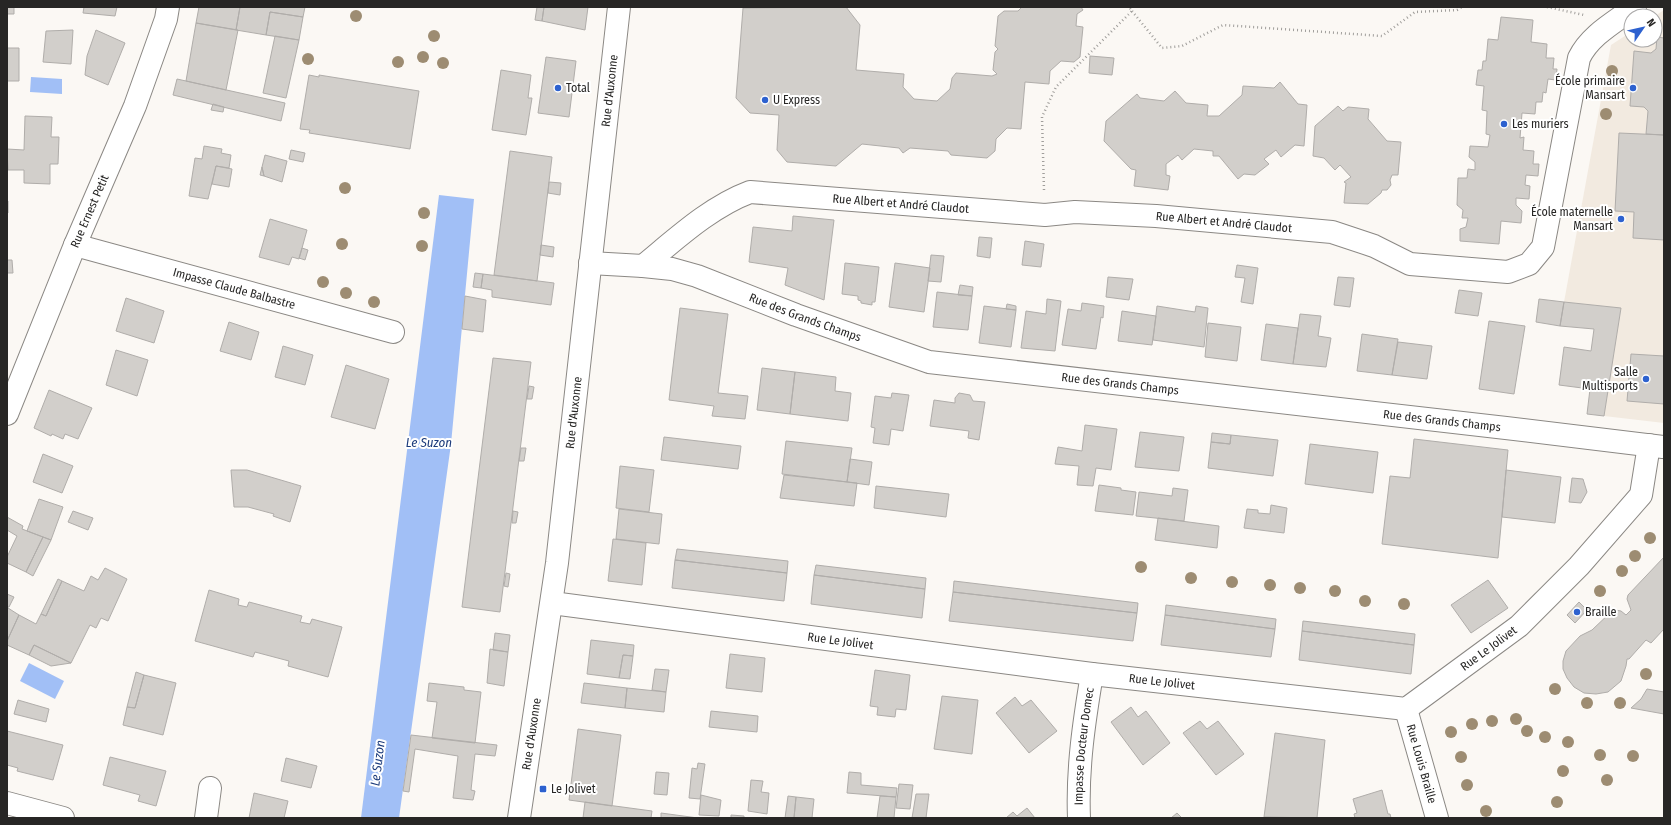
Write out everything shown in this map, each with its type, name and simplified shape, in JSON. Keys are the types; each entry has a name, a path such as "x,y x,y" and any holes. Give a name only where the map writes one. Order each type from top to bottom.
{"street":[{"name":"Rue Ernest Petit","path":"9,406 75,245 135,106 166,19 168,7"},
{"name":"Rue d'Auxonne","path":"519,818 552,603 619,7"},
{"name":"Rue Albert et André Claudot","path":"643,266 689,229 732,199 750,192 1044,215 1075,212 1156,216 1332,232 1374,246 1410,264 1508,272 1529,264 1543,247 1578,58 1584,47 1593,38 1635,7"},
{"path":"643,266 660,237"},
{"name":"Impasse Claude Balbastre","path":"75,245 393,332"},
{"name":"Rue des Grands Champs","path":"590,262 643,266 672,270 697,276 796,315 929,362 1656,446"},
{"name":"Rue Le Jolivet","path":"552,603 1092,674 1406,709 1519,626 1579,566 1641,495 1656,446"},
{"name":"Impasse Docteur Domec","path":"1079,818 1078,792 1081,739 1092,674"},
{"name":"Rue Louis Braille","path":"1406,709 1437,818"},
{"path":"206,818 210,788"},
{"path":"7,803 63,818"}],"path":[{"path":"1129,7 1162,48 1182,46 1223,25 1382,36 1415,12 1457,10 1462,7"},
{"path":"1044,215 1042,116 1056,87 1132,11"}],"shaded area":[{"name":"École maternelle Mansart","path":"1664,10 1664,423 1604,416 1621,308 1564,302 1611,45 1623,37 1623,48 1663,48"}],"water":[{"path":"31,77 62,79 62,94 30,92"},
{"name":"Le Suzon","path":"439,195 474,199 451,444 399,818 361,818"},
{"path":"29,663 64,681 55,699 20,681"}],"building":[{"path":"7,7 14,7 14,14 7,14"},
{"path":"84,7 117,7 115,16 83,13"},
{"path":"199,7 240,7 236,30 196,23"},
{"path":"240,7 305,7 303,17 270,12 266,35 236,30"},
{"path":"537,7 544,7 542,21 535,20"},
{"path":"544,7 588,7 585,30 542,21"},
{"path":"846,7 860,25 856,70 904,74 903,87 914,99 937,101 950,89 952,78 956,73 992,76 997,74 993,70 995,52 998,49 995,46 998,16 1004,11 1018,11 1022,7 1081,7 1083,10 1077,14 1076,26 1083,27 1080,57 1074,62 1061,61 1050,71 1049,84 1025,82 1021,129 1007,128 996,139 995,151 987,158 951,155 948,151 910,148 903,153 899,148 862,144 836,166 787,162 777,150 779,115 750,113 736,98 743,8"},
{"path":"270,12 303,17 299,40 266,35"},
{"name":"Les muriers","path":"1501,17 1533,20 1531,42 1547,44 1546,58 1554,58 1553,69 1557,69 1556,80 1548,79 1546,93 1543,92 1542,102 1536,102 1535,114 1522,113 1520,138 1524,137 1523,150 1534,151 1533,164 1539,164 1538,176 1526,175 1525,185 1530,186 1529,199 1516,198 1516,205 1522,211 1521,223 1501,221 1499,244 1460,241 1460,229 1466,227 1468,218 1462,218 1463,210 1457,205 1458,178 1467,178 1468,169 1475,170 1475,162 1469,157 1470,146 1488,147 1490,135 1486,134 1487,111 1482,110 1484,86 1476,85 1478,70 1482,70 1483,61 1486,61 1488,39 1498,40"},
{"path":"196,23 238,30 226,90 186,81"},
{"path":"73,30 71,64 43,62 46,31"},
{"path":"96,30 125,43 108,85 85,75 87,56"},
{"path":"275,36 299,40 286,98 263,93"},
{"path":"1664,38 1664,135 1646,134 1648,111 1644,107 1630,106 1634,51 1651,53 1656,49 1663,48"},
{"path":"7,48 19,48 19,81 7,81"},
{"path":"1090,56 1114,58 1112,75 1089,73"},
{"path":"546,57 576,61 569,117 538,113"},
{"path":"501,70 531,75 528,98 532,98 526,135 492,130"},
{"path":"309,75 319,77 319,75 419,91 410,149 309,133 310,130 300,129"},
{"path":"177,79 285,103 281,121 173,95"},
{"path":"1280,82 1298,104 1307,105 1304,146 1295,145 1281,157 1276,150 1264,159 1269,164 1255,175 1244,174 1238,179 1219,156 1213,156 1213,151 1194,149 1182,160 1178,155 1166,164 1166,175 1170,176 1168,190 1134,186 1136,170 1131,169 1104,141 1106,121 1137,94 1140,98 1164,101 1175,91 1186,103 1208,105 1207,116 1219,116 1242,95 1243,86 1274,88"},
{"path":"213,104 224,107 223,112 211,110"},
{"path":"1338,106 1343,111 1348,107 1369,109 1368,119 1387,141 1401,142 1398,175 1392,175 1390,180 1391,185 1387,190 1382,190 1381,193 1368,204 1344,203 1346,183 1344,182 1351,177 1340,165 1335,170 1324,158 1313,156 1315,126"},
{"path":"25,116 52,117 51,137 59,137 58,164 50,164 50,184 24,183 24,170 8,170 7,149 24,150"},
{"path":"1619,133 1664,135 1664,240 1633,238 1634,212 1615,211"},
{"path":"204,146 222,149 221,153 231,155 229,168 216,166 208,199 189,196 195,158 202,159"},
{"path":"291,150 305,153 303,162 289,159"},
{"path":"510,151 552,157 537,281 494,275"},
{"path":"265,155 287,161 282,182 264,176 262,167"},
{"path":"216,166 232,169 229,187 212,184"},
{"path":"262,167 264,176 260,175"},
{"path":"549,182 561,183 560,195 548,193"},
{"path":"8,201 8,213 7,213"},
{"path":"793,216 834,220 824,300 785,285 788,268 749,262 753,227 792,231"},
{"path":"270,219 307,230 299,259 292,257 289,265 259,257"},
{"path":"979,237 992,238 990,258 977,256"},
{"path":"1025,241 1044,244 1041,267 1022,265"},
{"path":"541,245 554,247 553,257 540,255"},
{"path":"302,248 308,250 305,260 299,258"},
{"path":"931,255 944,256 941,282 928,281"},
{"path":"7,260 12,260 13,273 7,273"},
{"path":"845,263 879,267 875,302 872,302 872,305 861,303 861,301 858,300 858,296 842,294"},
{"path":"895,263 930,268 924,312 889,307"},
{"path":"1237,265 1258,268 1253,304 1241,302 1245,278 1235,277"},
{"path":"475,273 483,274 481,288 473,287"},
{"path":"483,274 554,283 551,305 492,297 492,290 481,288"},
{"path":"1108,277 1133,279 1129,300 1106,297"},
{"path":"1338,277 1354,278 1350,307 1334,305"},
{"path":"960,285 973,287 972,296 958,295"},
{"path":"1459,290 1482,293 1478,316 1455,313"},
{"path":"937,292 972,296 968,330 933,327"},
{"path":"465,296 486,300 483,332 462,329"},
{"path":"126,298 164,311 154,343 116,331"},
{"path":"1047,299 1061,301 1055,351 1021,348 1026,311 1046,314"},
{"path":"1539,299 1564,302 1560,326 1536,322"},
{"path":"1564,302 1621,308 1604,416 1587,414 1590,389 1559,385 1564,347 1591,351 1594,329 1560,326"},
{"path":"1082,303 1104,306 1103,318 1101,317 1096,349 1062,345 1068,309 1081,311"},
{"path":"1007,304 1016,306 1016,310 1006,309"},
{"path":"984,306 1016,310 1011,347 979,343"},
{"path":"1157,306 1195,312 1196,306 1208,308 1204,347 1153,340"},
{"path":"680,308 728,314 718,393 748,396 745,419 712,416 714,406 669,400"},
{"path":"1122,311 1156,316 1152,345 1118,341"},
{"path":"1300,314 1321,316 1318,336 1331,338 1326,367 1293,364"},
{"path":"1489,321 1525,326 1514,394 1479,389"},
{"path":"229,322 259,332 251,360 220,351"},
{"path":"1208,323 1241,327 1237,361 1205,357"},
{"path":"1266,324 1298,328 1293,364 1261,360"},
{"path":"1362,334 1398,339 1392,375 1357,371"},
{"path":"1398,342 1432,346 1427,379 1392,375"},
{"path":"283,346 313,355 305,385 275,377"},
{"path":"116,350 148,360 137,396 106,385"},
{"name":"Salle Multisports","path":"1631,354 1664,356 1664,404 1627,401"},
{"path":"493,358 531,362 500,612 462,607"},
{"path":"346,365 389,379 375,429 331,417"},
{"path":"762,368 795,372 790,414 757,410"},
{"path":"795,372 836,377 835,391 851,393 848,421 790,414"},
{"path":"529,386 534,387 532,399 527,399"},
{"path":"49,390 92,408 78,439 65,434 63,439 52,434 51,436 34,428"},
{"path":"892,393 909,395 903,431 891,429 889,445 873,443 875,428 871,427 875,396 891,398"},
{"path":"959,393 970,395 973,401 985,402 979,440 968,438 969,431 930,426 934,400 955,403 955,398"},
{"path":"1085,425 1117,429 1111,470 1096,468 1093,486 1077,485 1079,466 1055,464 1058,447 1082,451"},
{"path":"1140,432 1184,437 1179,471 1135,467"},
{"path":"1212,433 1231,435 1230,444 1211,442"},
{"path":"1231,435 1278,440 1273,476 1208,468 1211,442 1230,444"},
{"path":"664,437 741,446 738,469 661,460"},
{"path":"1414,439 1508,450 1498,558 1382,544 1390,476 1410,478"},
{"path":"786,441 852,448 847,482 782,474"},
{"path":"1310,444 1378,452 1373,493 1305,484"},
{"path":"521,448 526,448 524,461 519,461"},
{"path":"43,454 73,466 62,493 33,482"},
{"path":"850,459 872,462 869,485 847,482"},
{"path":"620,466 654,470 649,512 616,508"},
{"path":"231,470 247,470 301,486 290,522 273,516 274,514 248,507 234,507"},
{"path":"1506,470 1561,477 1555,523 1502,517"},
{"path":"784,475 857,483 854,506 780,498"},
{"path":"1572,478 1583,479 1587,492 1581,503 1569,502"},
{"path":"1099,485 1136,492 1133,515 1095,511"},
{"path":"876,486 949,494 946,517 874,508"},
{"path":"1173,488 1188,490 1184,521 1136,516 1139,492 1172,496"},
{"path":"39,499 63,507 51,540 27,531"},
{"path":"1271,505 1287,508 1284,533 1244,528 1247,509 1258,510 1258,513 1270,514"},
{"path":"619,509 662,514 659,544 616,539"},
{"path":"73,511 93,518 88,530 68,522"},
{"path":"513,511 518,512 516,523 512,523"},
{"path":"7,517 23,526 22,529 43,537 26,572 7,563 7,557 17,536 7,530"},
{"path":"1158,518 1219,526 1217,548 1155,540"},
{"path":"43,537 51,540 33,576 26,572"},
{"path":"613,539 646,543 642,585 608,581"},
{"path":"677,549 788,561 787,573 675,560"},
{"path":"1664,557 1664,629 1651,643 1646,640 1629,659 1627,659 1621,681 1608,692 1596,694 1584,693 1574,687 1567,678 1563,669 1563,661 1566,651 1580,636 1592,630 1612,611 1621,611 1626,615 1631,610 1627,599 1628,595"},
{"path":"675,560 787,573 784,601 672,588"},
{"path":"816,565 926,578 925,589 814,575"},
{"path":"105,568 127,579 108,621 101,618 96,628 90,625 71,663 34,645 29,655 7,645 7,641 19,615 36,624 41,614 46,616 62,581 84,591 91,576 98,580"},
{"path":"506,573 510,574 508,587 504,586"},
{"path":"814,575 925,589 922,618 811,604"},
{"path":"58,579 62,581 46,616 41,614"},
{"path":"1488,580 1508,608 1471,633 1451,605"},
{"path":"954,581 1138,603 1137,613 953,592"},
{"path":"209,590 239,599 238,605 247,607 249,602 302,616 300,622 310,624 312,619 342,627 328,677 288,666 289,661 255,652 253,657 195,641"},
{"path":"953,592 1137,613 1133,641 949,621"},
{"path":"7,594 14,597 9,607 7,607"},
{"name":"Braille","path":"1579,602 1587,610 1575,623 1567,615"},
{"path":"1166,605 1276,619 1275,629 1165,615"},
{"path":"8,608 19,615 7,641 7,610"},
{"path":"1165,615 1275,629 1271,657 1161,645"},
{"path":"1303,621 1415,634 1414,645 1302,631"},
{"path":"1302,631 1414,645 1411,674 1299,660"},
{"path":"495,633 510,635 508,652 493,650"},
{"path":"591,640 634,645 633,656 623,655 619,678 587,674"},
{"path":"34,645 71,663 51,666 29,655"},
{"path":"490,649 508,652 504,686 487,683"},
{"path":"730,654 765,658 762,692 726,688"},
{"path":"623,655 633,656 630,679 619,678"},
{"path":"655,669 669,670 666,692 652,690"},
{"path":"875,670 910,675 906,710 896,709 895,717 877,715 878,707 870,706"},
{"path":"136,672 144,675 135,708 127,707"},
{"path":"144,675 176,683 163,735 123,725 127,707 135,708"},
{"path":"429,683 464,687 464,690 481,692 475,743 432,738 437,702 427,701"},
{"path":"584,683 627,688 625,708 581,703"},
{"path":"627,688 666,692 664,712 625,708"},
{"path":"1647,689 1664,692 1664,714 1631,708 1641,699"},
{"path":"942,696 978,700 972,754 934,749"},
{"path":"1015,697 1022,706 1031,700 1057,731 1029,753 996,713"},
{"path":"18,700 49,709 46,722 14,714"},
{"path":"1131,707 1138,717 1146,711 1170,743 1143,765 1111,722"},
{"path":"711,711 758,716 757,732 709,727"},
{"path":"1200,721 1207,729 1218,721 1244,754 1216,775 1183,733"},
{"path":"578,729 621,735 612,806 569,800"},
{"path":"7,731 63,745 53,780 17,771 18,768 7,765"},
{"path":"1275,733 1325,740 1317,818 1264,817"},
{"path":"411,735 497,745 495,756 475,754 471,790 475,791 473,800 453,798 458,756 415,749 409,792 403,791"},
{"path":"110,757 166,771 156,806 138,801 140,795 103,785"},
{"path":"286,758 317,766 311,788 281,781"},
{"path":"698,763 705,764 700,799 689,798 692,768 697,769"},
{"path":"656,772 669,773 667,795 654,794"},
{"path":"849,772 861,773 861,785 897,788 896,797 847,793"},
{"path":"751,780 763,781 761,792 769,793 767,814 748,811"},
{"path":"899,784 913,785 910,809 896,808"},
{"path":"1382,790 1388,814 1390,814 1391,818 1355,818 1354,814 1357,813 1353,799"},
{"path":"254,793 288,801 284,818 249,818"},
{"path":"916,794 929,794 926,818 912,818"},
{"path":"701,795 721,800 719,816 699,815"},
{"path":"788,796 796,797 794,818 785,818"},
{"path":"880,796 896,797 894,818 877,818"},
{"path":"796,797 814,799 812,818 794,818"},
{"path":"585,802 652,811 651,818 583,818"},
{"path":"1027,808 1035,818 1006,818 1013,812 1017,816"},
{"path":"661,813 698,818 661,818"},
{"path":"1177,813 1182,818 1171,818"},
{"path":"731,815 744,816 744,818 731,818"}],"place":[{"name":"Total","path":"558,88"},
{"name":"École primaire Mansart","path":"1633,88"},
{"name":"U Express","path":"765,100"},
{"name":"Les muriers","path":"1504,124"},
{"name":"École maternelle Mansart","path":"1621,219"},
{"name":"Salle Multisports","path":"1646,379"},
{"name":"Braille","path":"1577,612"},
{"name":"Le Jolivet","path":"543,789"}]}
